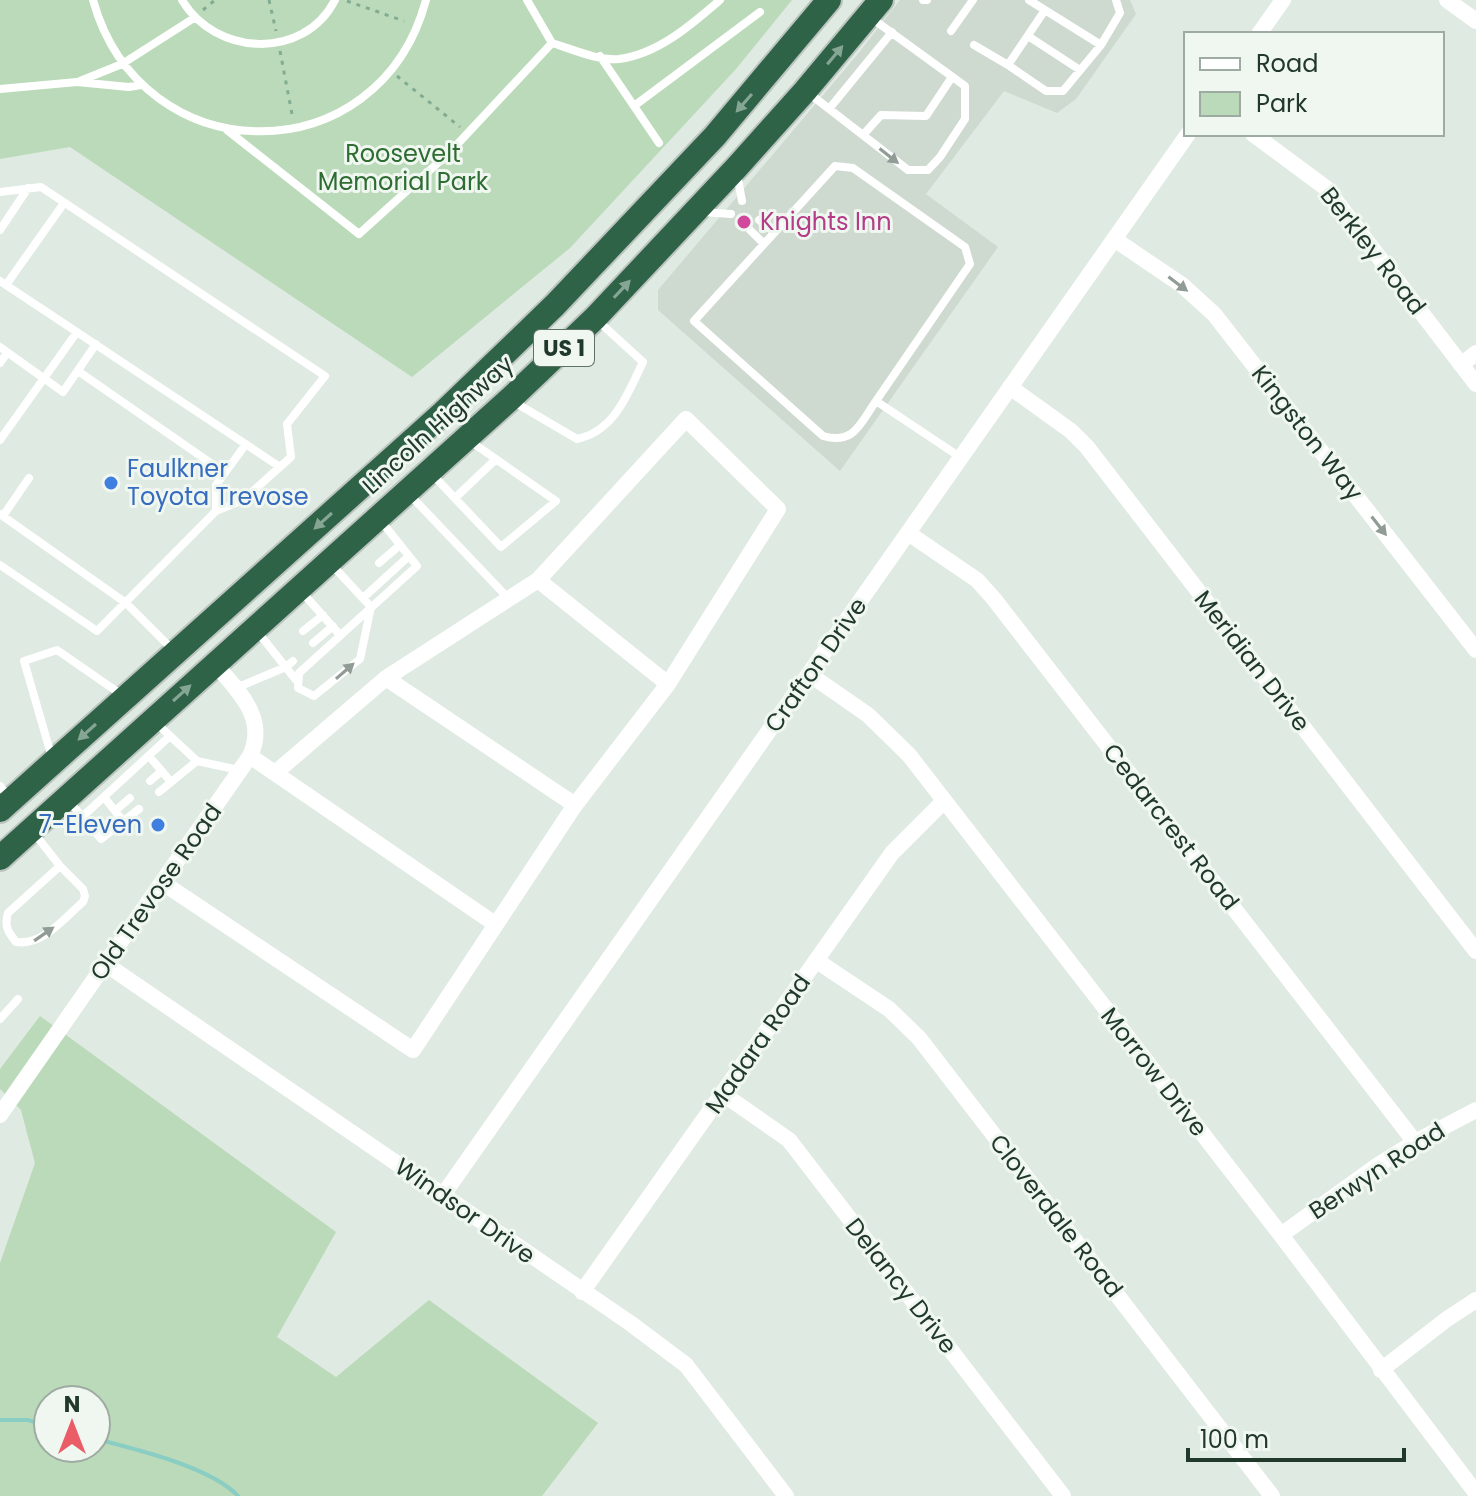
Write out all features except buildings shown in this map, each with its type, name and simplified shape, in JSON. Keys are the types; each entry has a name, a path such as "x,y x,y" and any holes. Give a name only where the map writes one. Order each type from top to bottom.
{"highway":[{"name":"Lincoln Highway","path":"4,798 54,762 443,413 555,305 675,181 766,77 821,3"},
{"name":"Lincoln Highway","path":"0,858 115,753 161,728 215,664 510,399 595,318 737,167 875,8"}],"street":[{"path":"1260,32 1283,0"},
{"path":"1447,0 1476,21"},
{"name":"Crafton Drive","path":"443,1195 1187,136"},
{"name":"Berkley Road","path":"1256,136 1326,188 1476,384"},
{"name":"Kingston Way","path":"1114,239 1182,285 1214,314 1476,650"},
{"path":"1461,365 1476,353"},
{"name":"Meridian Drive","path":"1010,387 1071,431 1087,447 1476,951"},
{"path":"163,883 413,1050 575,805 668,684 778,509 686,419 538,580 386,678 275,773"},
{"name":"Cedarcrest Road","path":"908,533 977,580 994,599 1415,1142"},
{"path":"538,580 668,684"},
{"name":"Old Trevose Road","path":"0,1115 245,763 256,737 254,718 246,700 215,664"},
{"name":"Morrow Drive","path":"809,674 883,727 909,755 1281,1235 1476,1493"},
{"path":"386,678 575,805"},
{"path":"245,763 275,773 495,924"},
{"name":"Madara Road","path":"582,1292 892,853 943,802"},
{"name":"Cloverdale Road","path":"817,961 889,1009 919,1038 1272,1496"},
{"name":"Windsor Drive","path":"107,965 630,1323 686,1365 786,1496"},
{"name":"Delancy Drive","path":"723,1094 789,1140 1063,1496"},
{"name":"Berwyn Road","path":"1281,1235 1378,1165 1476,1110"},
{"path":"1381,1370 1476,1300"}],"lane":[{"path":"93,0 106,37 122,64 141,85 180,113 226,129 261,133 295,129 330,118 361,99 391,71 410,45 426,0"},
{"path":"182,0 194,18 216,35 257,45 279,43 299,35 317,23 335,0"},
{"path":"527,0 552,43 617,59 651,50 694,22 720,0"},
{"path":"951,31 973,0"},
{"path":"1029,0 1101,45"},
{"path":"974,45 1046,91 1063,91 1101,45 1120,13 1116,0"},
{"path":"805,91 908,170 928,170 940,157 965,119 965,86 892,32 875,8"},
{"path":"1008,65 1045,10"},
{"path":"634,106 760,12"},
{"path":"77,82 122,64 194,18"},
{"path":"829,109 892,32"},
{"path":"1028,36 1080,70"},
{"path":"226,129 359,234 467,133 552,43"},
{"path":"600,56 659,143"},
{"path":"863,135 881,115 926,116 952,77"},
{"path":"0,89 77,82 129,87 141,85"},
{"path":"835,166 853,168 965,247 970,264 851,436 838,440 823,436 694,321 764,244 835,166"},
{"path":"737,167 742,201"},
{"path":"0,192 41,187 325,376 287,424 291,457 243,500 216,511 97,631 0,565"},
{"path":"0,230 28,188"},
{"path":"64,203 3,283 280,467"},
{"path":"693,213 711,211 731,214"},
{"path":"759,220 774,232"},
{"path":"750,230 764,244"},
{"path":"510,399 577,439 592,436 619,412 643,362 595,318"},
{"path":"0,440 77,332"},
{"path":"0,363 4,350 63,392 96,344"},
{"path":"78,371 225,473"},
{"path":"876,401 961,458"},
{"path":"429,471 501,547 556,501 466,438"},
{"path":"216,511 216,485 246,444"},
{"path":"455,498 496,459"},
{"path":"29,478 2,515 126,603 175,653"},
{"path":"407,491 509,599"},
{"path":"298,677 417,566 378,517"},
{"path":"379,563 400,545"},
{"path":"363,598 409,556"},
{"path":"329,561 356,584 371,607"},
{"path":"299,588 340,635"},
{"path":"255,628 290,664 298,677 298,688 314,696 360,659 371,607"},
{"path":"303,631 323,615"},
{"path":"313,643 333,626"},
{"path":"54,762 24,661 57,650 126,697"},
{"path":"235,688 290,664"},
{"path":"82,817 149,756 161,728 197,761 245,763"},
{"path":"115,753 132,772"},
{"path":"149,756 171,782"},
{"path":"159,792 197,761"},
{"path":"150,781 162,771"},
{"path":"66,797 101,839 139,809"},
{"path":"104,797 123,821"},
{"path":"115,811 130,798"},
{"path":"31,829 83,889 85,896 83,902 38,940 25,944 16,942 8,932 8,913 60,866"},
{"path":"0,1019 18,999"}],"path":[{"path":"269,0 295,129"},
{"path":"343,0 419,26"},
{"path":"391,71 467,133"}],"shaded area":[{"path":"900,0 1130,0 1136,14 1076,99 1057,113 1004,91 926,194 998,247 840,471 658,310 658,290"}],"green space":[{"name":"Roosevelt Memorial Park","path":"0,0 792,0 736,69 570,248 412,377 70,147 0,159"},
{"path":"40,1016 336,1232 277,1337 336,1377 429,1300 598,1423 542,1496 0,1496 0,1263 35,1163 21,1110 0,1089 0,1069"}],"waterway":[{"path":"0,1420 32,1421"},
{"path":"112,1443 191,1468 210,1476 238,1496"}],"place":[{"name":"Knights Inn","path":"744,222"},
{"name":"Faulkner Toyota Trevose","path":"111,483"},
{"name":"7-Eleven","path":"158,825"}]}
